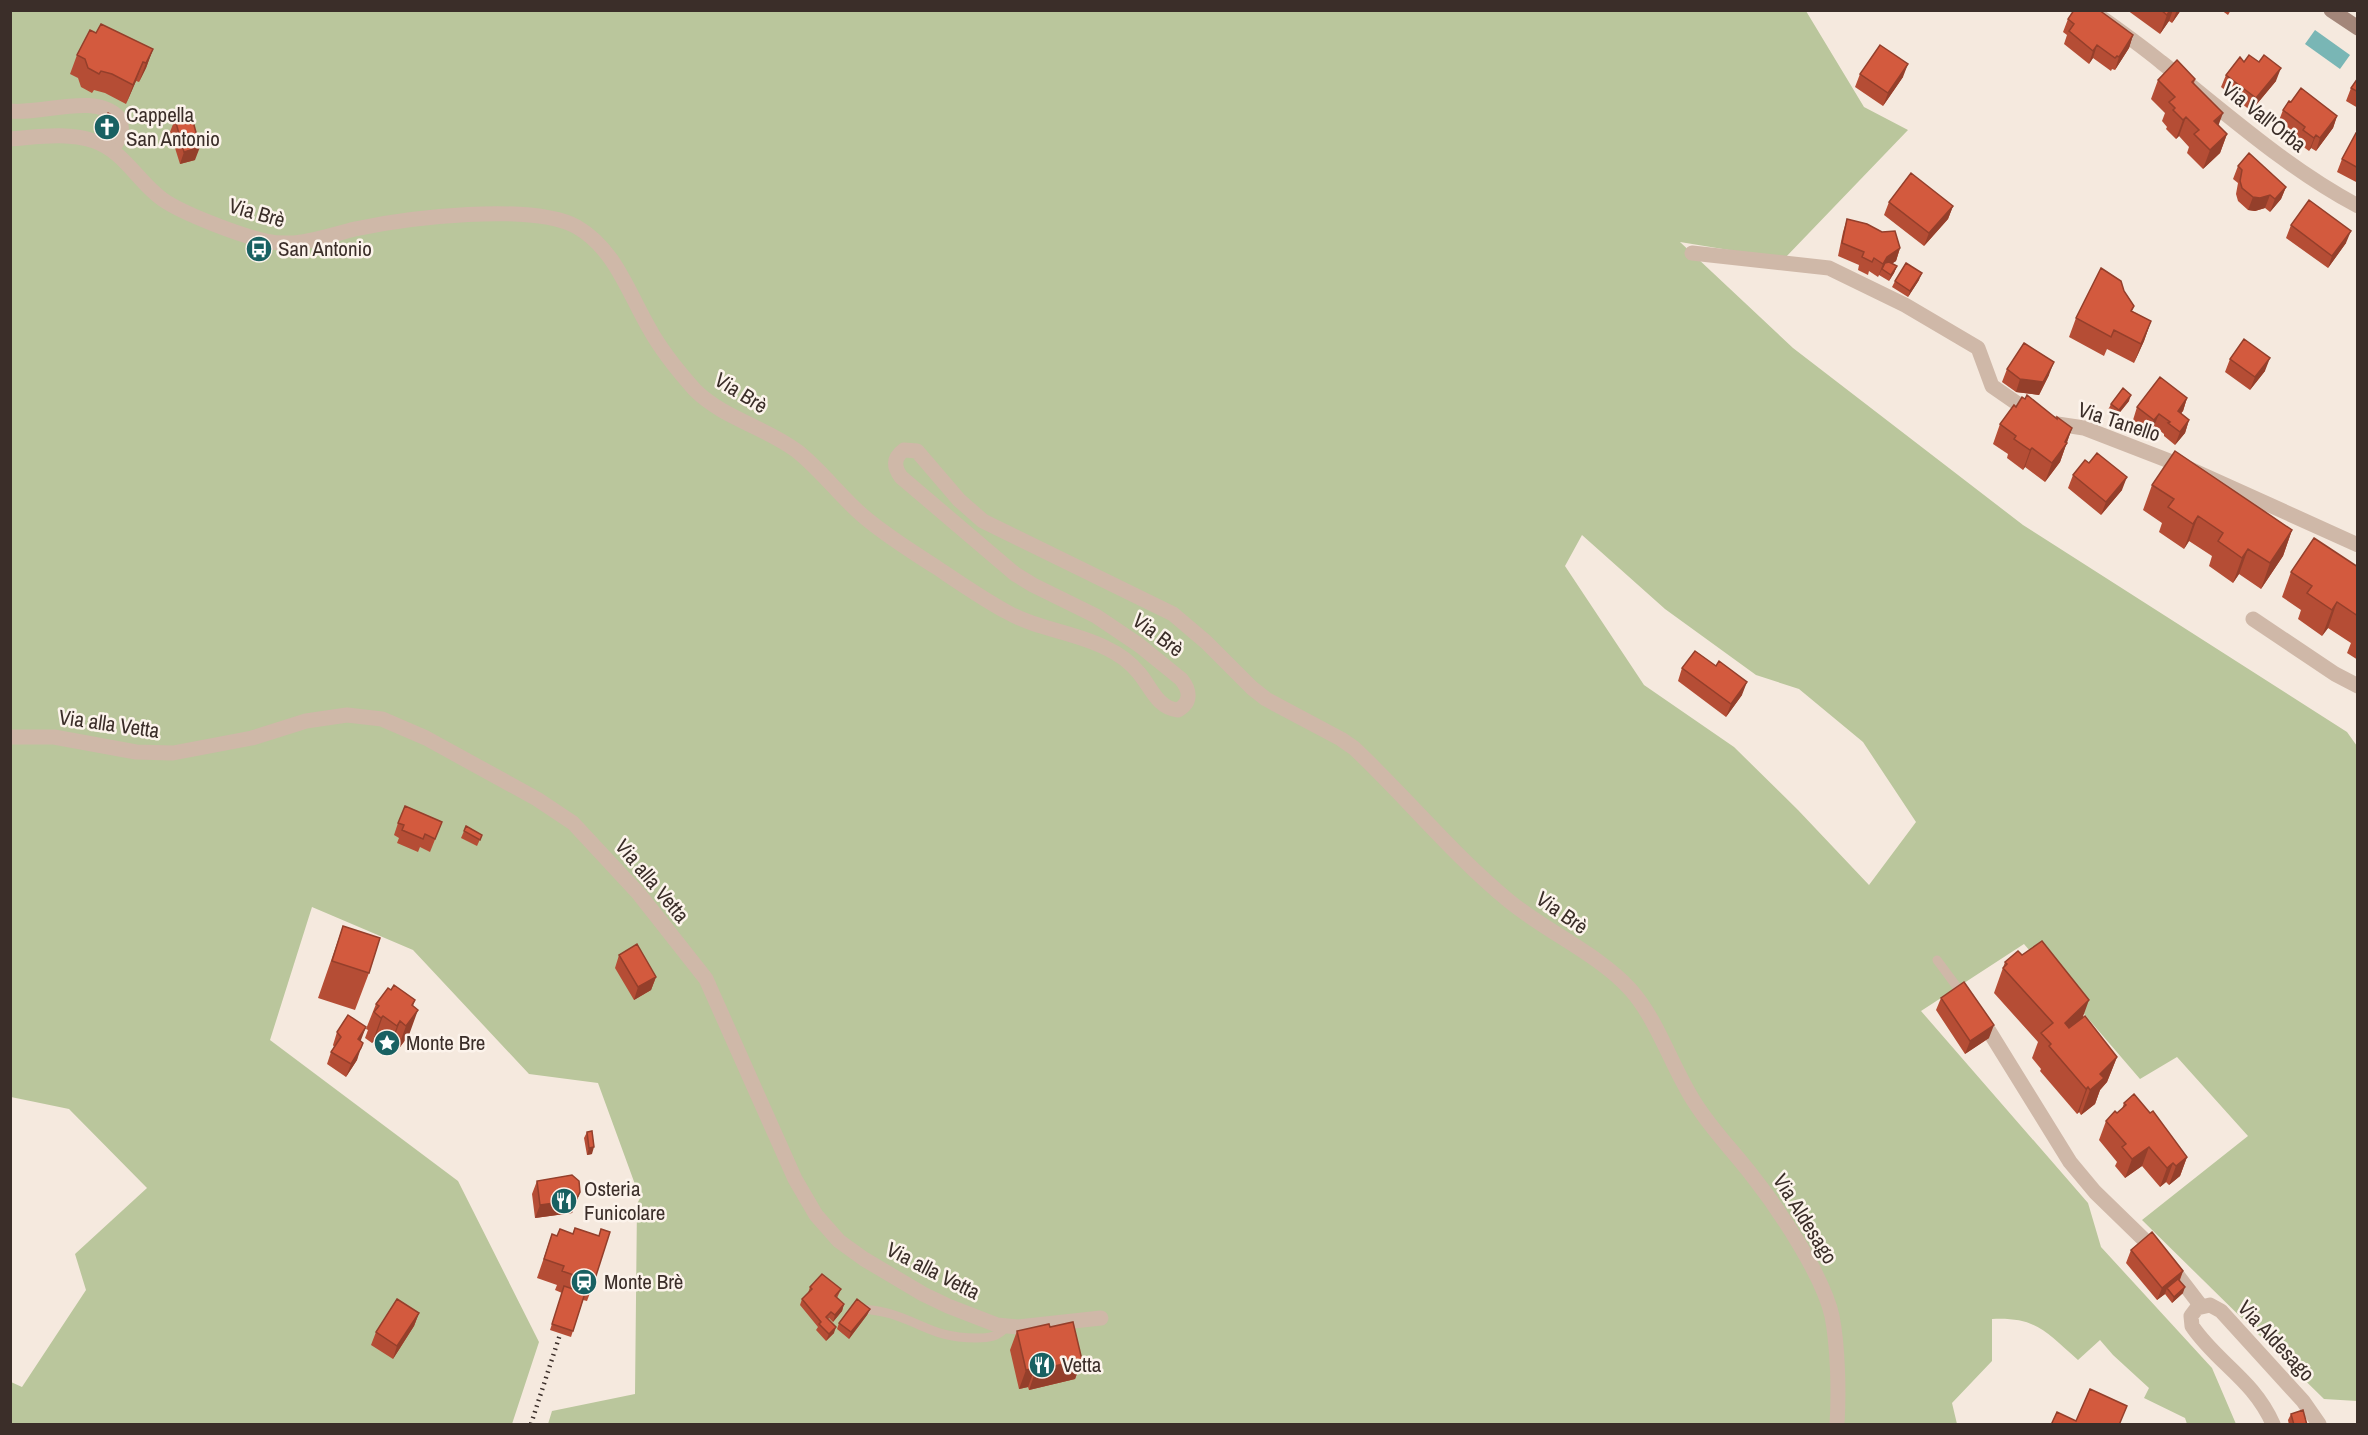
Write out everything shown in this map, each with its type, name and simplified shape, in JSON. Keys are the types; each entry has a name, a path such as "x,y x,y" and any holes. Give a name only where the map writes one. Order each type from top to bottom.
{"main road":[{"path":"2331,10 2358,28"}],"street":[{"name":"Via Vall'Orba","path":"2091,10 2280,157 2332,192 2358,206"},
{"path":"10,111 34,112 71,105 106,109 119,118 122,128 112,150"},
{"name":"Via Brè","path":"10,139 70,136 93,141 112,150 152,190 171,205 241,233 271,242 311,241 355,230 419,219 504,214 545,216 575,226 601,246 611,258 659,345 694,388 717,407 798,452 859,513 900,544 1009,613 1043,628 1100,645 1122,657 1140,674 1166,707 1178,710 1187,703 1188,691 1181,679 1139,645 1096,616 1033,585 1015,573 901,477 895,465 896,459 904,450 910,449 922,455 959,500 983,521 1173,614 1206,642 1259,694 1354,748 1470,866 1509,901 1605,967 1630,989 1649,1017 1696,1104 1754,1178"},
{"name":"Via Tanello","path":"1692,253 1829,268 1905,305 1978,348 1992,386 2043,422 2085,428 2179,465 2358,545"},
{"path":"2253,619 2322,666 2358,687"},
{"name":"Via alla Vetta","path":"10,737 54,737 136,752 173,753 252,738 328,716 365,716 400,725 426,738 537,799 573,823 609,860 706,979 790,1170 805,1198 827,1230 856,1254 923,1294 948,1306 1006,1327 1101,1318"},
{"path":"1986,1026 2076,1170 2095,1192 2168,1263 2201,1306"},
{"name":"Via Aldesago","path":"1754,1178 1788,1227 1814,1271 1827,1300 1834,1331 1838,1425"},
{"name":"Via Aldesago","path":"2273,1425 2266,1410 2248,1384 2192,1326 2191,1316 2201,1306 2210,1305 2221,1311 2303,1401 2319,1425"}],"lane":[{"path":"1937,960 1970,1004"},
{"path":"862,1309 889,1314 935,1333 959,1338 995,1336 1006,1327"}],"green space":[{"path":"10,11 1806,11 1864,107 1908,130 1784,259 1680,242 1793,348 2023,525 2347,732 2357,746 2357,1401 2324,1399 2142,1220 2248,1136 2177,1057 2140,1079 2024,944 1921,1011 2088,1203 2101,1247 2212,1368 2236,1424 2187,1424 2185,1418 2144,1398 2149,1388 2100,1340 2078,1360 2040,1328 2020,1321 1992,1319 1992,1361 1952,1403 1957,1424 548,1424 552,1411 635,1394 637,1204 640,1198 598,1083 529,1074 413,950 312,907 270,1040 458,1181 539,1342 512,1424 11,1424 11,1382 22,1387 86,1290 75,1254 147,1188 69,1109 11,1097","holes":["1582,535 1665,609 1756,675 1799,689 1863,742 1916,822 1869,885 1734,747 1644,685 1565,566"]}],"water":[{"path":"2315,30 2350,55 2340,69 2305,44"}],"building":[{"path":"2074,10 2099,10 2133,35 2119,57 2115,58 2097,45 2093,51 2069,31 2074,24 2068,19"},
{"path":"101,24 153,49 146,63 143,62 133,85 112,74 101,71 99,74 88,68 85,59 77,55 90,30 96,33"},
{"path":"1880,45 1908,64 1888,93 1860,74"},
{"path":"2249,55 2259,62 2264,55 2281,68 2256,98 2226,75 2240,57 2244,62"},
{"path":"2177,60 2195,79 2192,82 2223,113 2214,121 2227,134 2210,150 2194,134 2199,130 2186,117 2183,120 2173,110 2175,108 2169,102 2175,97 2158,80"},
{"path":"2358,78 2358,92 2351,88"},
{"path":"2301,88 2337,116 2320,138 2316,135 2314,138 2303,130 2305,127 2283,110"},
{"path":"108,113 116,118 111,128 103,123"},
{"path":"191,114 200,147 184,152 175,119"},
{"path":"2356,133 2358,134 2358,168 2342,159"},
{"path":"2249,153 2286,187 2275,199 2270,195 2260,198 2253,197 2242,188 2240,181 2242,170 2238,166"},
{"path":"1911,173 1953,206 1929,233 1889,202"},
{"path":"2309,200 2351,231 2332,256 2291,225"},
{"path":"1847,219 1867,224 1882,232 1895,231 1900,248 1887,257 1883,264 1874,258 1872,262 1862,257 1864,252 1842,243"},
{"path":"1889,262 1897,266 1891,275 1882,269 1885,263"},
{"path":"1906,263 1922,273 1910,291 1895,281"},
{"path":"2101,268 2121,281 2124,291 2134,306 2131,311 2151,321 2141,344 2114,330 2111,337 2076,318"},
{"path":"2244,339 2270,358 2255,377 2230,359"},
{"path":"2024,343 2054,362 2043,382 2020,379 2007,369"},
{"path":"2160,377 2187,398 2178,411 2189,420 2180,432 2159,414 2154,420 2137,407"},
{"path":"2123,388 2131,395 2119,410 2111,404"},
{"path":"2027,395 2072,428 2065,442 2067,443 2052,463 2032,448 2030,450 2014,439 2016,436 2000,424 2014,405 2016,407 2022,397 2025,399"},
{"path":"2175,451 2292,530 2270,563 2248,549 2242,558 2218,541 2223,533 2198,516 2193,524 2168,507 2174,499 2152,485"},
{"path":"2097,453 2127,477 2106,502 2073,475 2085,460 2089,463"},
{"path":"2314,538 2358,567 2358,616 2337,602 2332,610 2307,593 2312,586 2291,572"},
{"path":"1695,651 1716,666 1719,661 1747,682 1731,704 1682,668"},
{"path":"405,806 442,822 435,839 425,834 423,839 402,830 404,825 398,823"},
{"path":"466,826 482,835 480,840 464,831"},
{"path":"343,926 380,938 369,973 332,961"},
{"path":"2042,941 2089,1000 2065,1023 2069,1028 2085,1016 2117,1057 2100,1074 2104,1078 2090,1090 2088,1087 2086,1089 2049,1046 2051,1044 2041,1033 2053,1023 2003,968 2007,964 2005,962 2018,951 2022,955"},
{"path":"637,944 656,977 638,987 619,955"},
{"path":"1964,982 1994,1025 1970,1041 1941,998"},
{"path":"394,985 415,1000 412,1005 418,1010 406,1026 400,1021 397,1026 374,1012 379,1006 376,1004 388,988 391,990"},
{"path":"348,1015 366,1027 358,1039 363,1043 361,1048 351,1064 331,1052 341,1037 337,1032"},
{"path":"2134,1094 2150,1113 2153,1111 2187,1157 2176,1166 2173,1163 2167,1168 2149,1147 2132,1159 2122,1147 2126,1144 2106,1121 2115,1111 2117,1113 2126,1105 2124,1103"},
{"path":"592,1131 594,1147 589,1148 587,1132"},
{"path":"572,1175 579,1181 580,1192 576,1200 540,1205 537,1181"},
{"path":"575,1228 599,1236 601,1229 610,1232 594,1282 562,1271 564,1266 544,1259 552,1234 557,1236 560,1229 573,1234"},
{"path":"2152,1232 2183,1271 2162,1288 2131,1250"},
{"path":"822,1274 841,1289 835,1296 844,1304 835,1315 831,1312 826,1317 836,1327 829,1334 819,1324 821,1322 802,1299"},
{"path":"2178,1279 2185,1287 2174,1297 2167,1288"},
{"path":"564,1286 585,1293 573,1331 552,1324"},
{"path":"397,1299 419,1313 397,1346 376,1332"},
{"path":"857,1299 870,1309 851,1332 839,1323"},
{"path":"1073,1322 1082,1360 1026,1370 1017,1331 1049,1324 1050,1327"},
{"path":"2090,1389 2127,1406 2119,1425 2051,1425 2057,1412 2076,1421"},
{"path":"2303,1410 2307,1425 2294,1425 2291,1414"}],"railway":[{"path":"531,1424 565,1319"}],"place":[{"name":"Cappella San Antonio","path":"107,127"},
{"name":"San Antonio","path":"259,249"},
{"name":"Monte Bre","path":"387,1043"},
{"name":"Osteria Funicolare","path":"564,1201"},
{"name":"Monte Brè","path":"584,1282"},
{"name":"Vetta","path":"1042,1365"}]}
